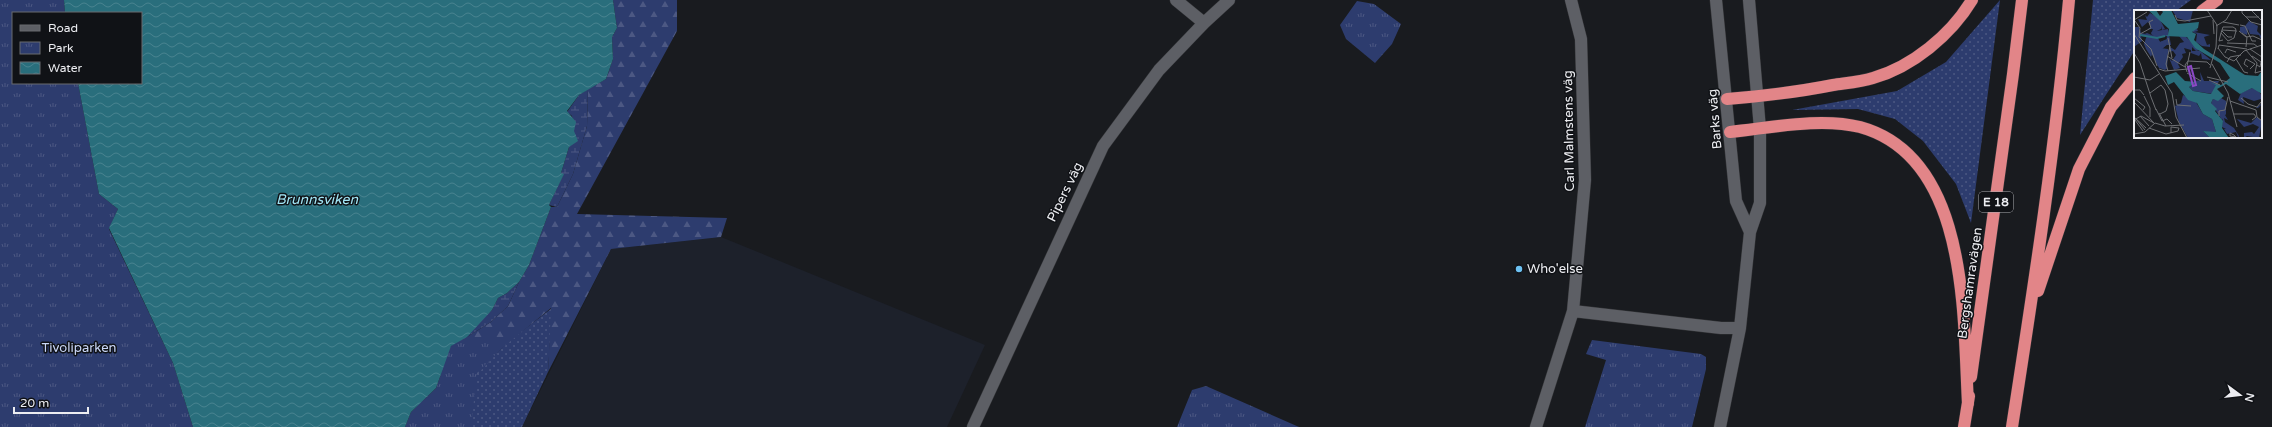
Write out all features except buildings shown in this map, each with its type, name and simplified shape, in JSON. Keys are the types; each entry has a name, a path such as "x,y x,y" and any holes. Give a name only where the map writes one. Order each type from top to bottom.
{"highway":[{"path":"1727,99 1777,96 1873,78 1908,63 1938,40 1966,9 1972,0"},
{"name":"Bergshamravägen","path":"1964,427 2014,74 2022,0"},
{"path":"2012,427 2029,317 2061,80 2069,0"},
{"path":"2203,10 2217,0"},
{"path":"2029,317 2080,169 2111,107 2134,79"},
{"path":"1730,132 1827,122 1860,127 1892,141 1918,166 1937,194 1950,228 1960,277 1968,404"}],"street":[{"path":"1176,0 1204,23"},
{"name":"Pipers väg","path":"973,427 1103,146 1159,70 1204,23 1229,0"},
{"name":"Carl Malmstens väg","path":"1536,427 1573,311 1586,173 1581,39 1571,0"},
{"name":"Barks väg","path":"1716,0 1736,201 1750,232"},
{"path":"1720,427 1740,328 1750,232 1760,203 1760,129 1749,0"},
{"path":"1573,311 1721,328 1740,328"}],"shaded area":[{"path":"721,237 985,345 947,427 522,427 611,249"}],"green space":[{"name":"Tivoliparken","path":"0,0 64,0 65,12 12,12 12,84 78,84 99,194 118,209 109,229 173,363 193,427 0,427"},
{"path":"613,0 677,0 677,31 577,214 727,218 721,237 611,249 548,372 551,308 501,349 428,427 467,337 491,322 508,306 529,265 551,207 557,207 573,174 587,126 588,89 606,79 613,59 612,37 617,28"},
{"path":"2000,0 1971,223 1956,184 1923,141 1895,119 1858,109 1792,110 1897,91 1946,62"},
{"path":"2093,0 2191,0 2177,10 2134,10 2134,52 2080,135"},
{"path":"1357,1 1374,4 1401,24 1392,44 1375,63 1346,39 1340,25"},
{"path":"588,89 587,126 573,174 557,207 549,205 563,175 561,173 574,131 572,116 567,112 579,95"},
{"path":"519,282 508,306 491,322 467,337 405,427 451,346 492,310 498,298 507,293"},
{"path":"552,308 548,372 522,427 452,427 477,373 508,342"},
{"path":"467,337 508,342 477,373 471,427 405,427 411,412 436,388 451,346"},
{"path":"1592,340 1701,354 1706,357 1706,369 1692,427 1585,427 1606,360 1586,354"},
{"path":"1206,386 1299,427 1177,427 1192,390"}],"water":[{"name":"Brunnsviken","path":"64,0 613,0 617,28 612,37 613,59 606,79 579,95 567,111 576,122 574,131 578,141 569,147 561,173 564,174 549,205 551,207 529,265 519,282 507,293 498,298 492,310 467,337 451,346 436,388 411,412 405,427 193,427 173,363 109,228 118,209 99,194 78,84 142,84 142,12 65,12"}],"place":[{"name":"Who'else","path":"1519,269"}]}
